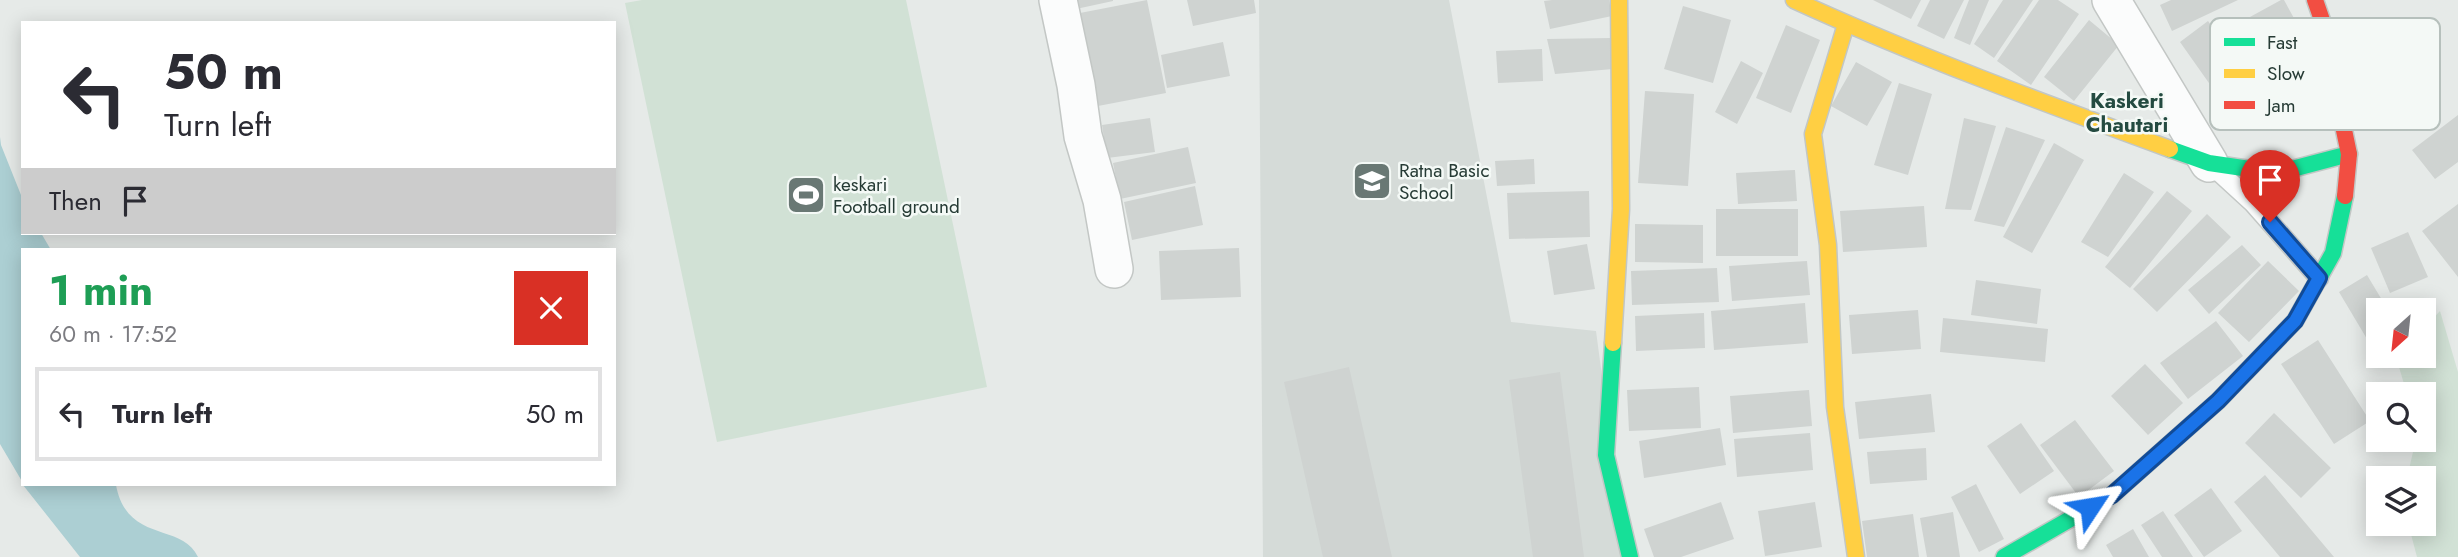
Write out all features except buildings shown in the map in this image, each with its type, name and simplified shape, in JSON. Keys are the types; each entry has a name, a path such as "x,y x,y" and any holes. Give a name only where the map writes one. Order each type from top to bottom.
{"street":[{"path":"1058,0 1076,85 1083,135 1102,200 1114,269"},
{"path":"1619,0 1620,209 1606,455 1630,557"},
{"path":"1794,0 1846,24 2090,120 2209,163 2277,173 2349,154"},
{"path":"2111,0 2209,163"},
{"path":"2315,0 2321,18"},
{"path":"1846,24 1813,134 1828,245 1835,407 1856,557"},
{"path":"2004,557 2112,495 2218,401 2295,321 2333,253 2344,207 2349,154 2344,130"}],"lane":[{"path":"2209,163 2253,203 2319,278"}],"shaded area":[{"name":"Ratna Basic School","path":"1259,0 1449,0 1511,322 1596,331 1626,557 1263,557"}],"green space":[{"name":"keskari Football ground","path":"642,0 906,0 987,387 717,442 625,3"},
{"path":"2440,311 2458,372 2458,557 2417,557 2411,536 2436,536 2436,466 2410,466 2413,452 2436,452 2436,382 2403,382 2399,368 2436,368 2436,315"}],"water":[{"path":"0,137 21,195 21,235 42,235 50,248 21,248 21,480 0,444"},
{"path":"24,486 116,486 122,504 131,516 143,524 180,539 190,546 198,557 80,557"}],"traffic: fast":[{"path":"2170,149 2209,163 2277,173 2349,154"},
{"path":"2004,557 2112,495 2218,401 2295,321 2333,253 2345,196"},
{"path":"1613,343 1606,455 1630,557"}],"traffic: slow":[{"path":"1613,343 1621,209 1619,0"},
{"path":"1794,0 1933,60 2170,149"},
{"path":"1846,24 1813,134 1828,245 1835,407 1856,557"}],"traffic: jam":[{"path":"2315,0 2321,18"},
{"path":"2344,130 2349,154 2345,196"}],"place":[{"name":"Ratna Basic School","path":"1372,181"},
{"name":"keskari Football ground","path":"806,195"}],"district":[{"name":"Kaskeri Chautari","path":"2127,113"}],"route":[{"path":"2090,507 2112,495 2218,401 2295,321 2319,278 2270,222"}]}
